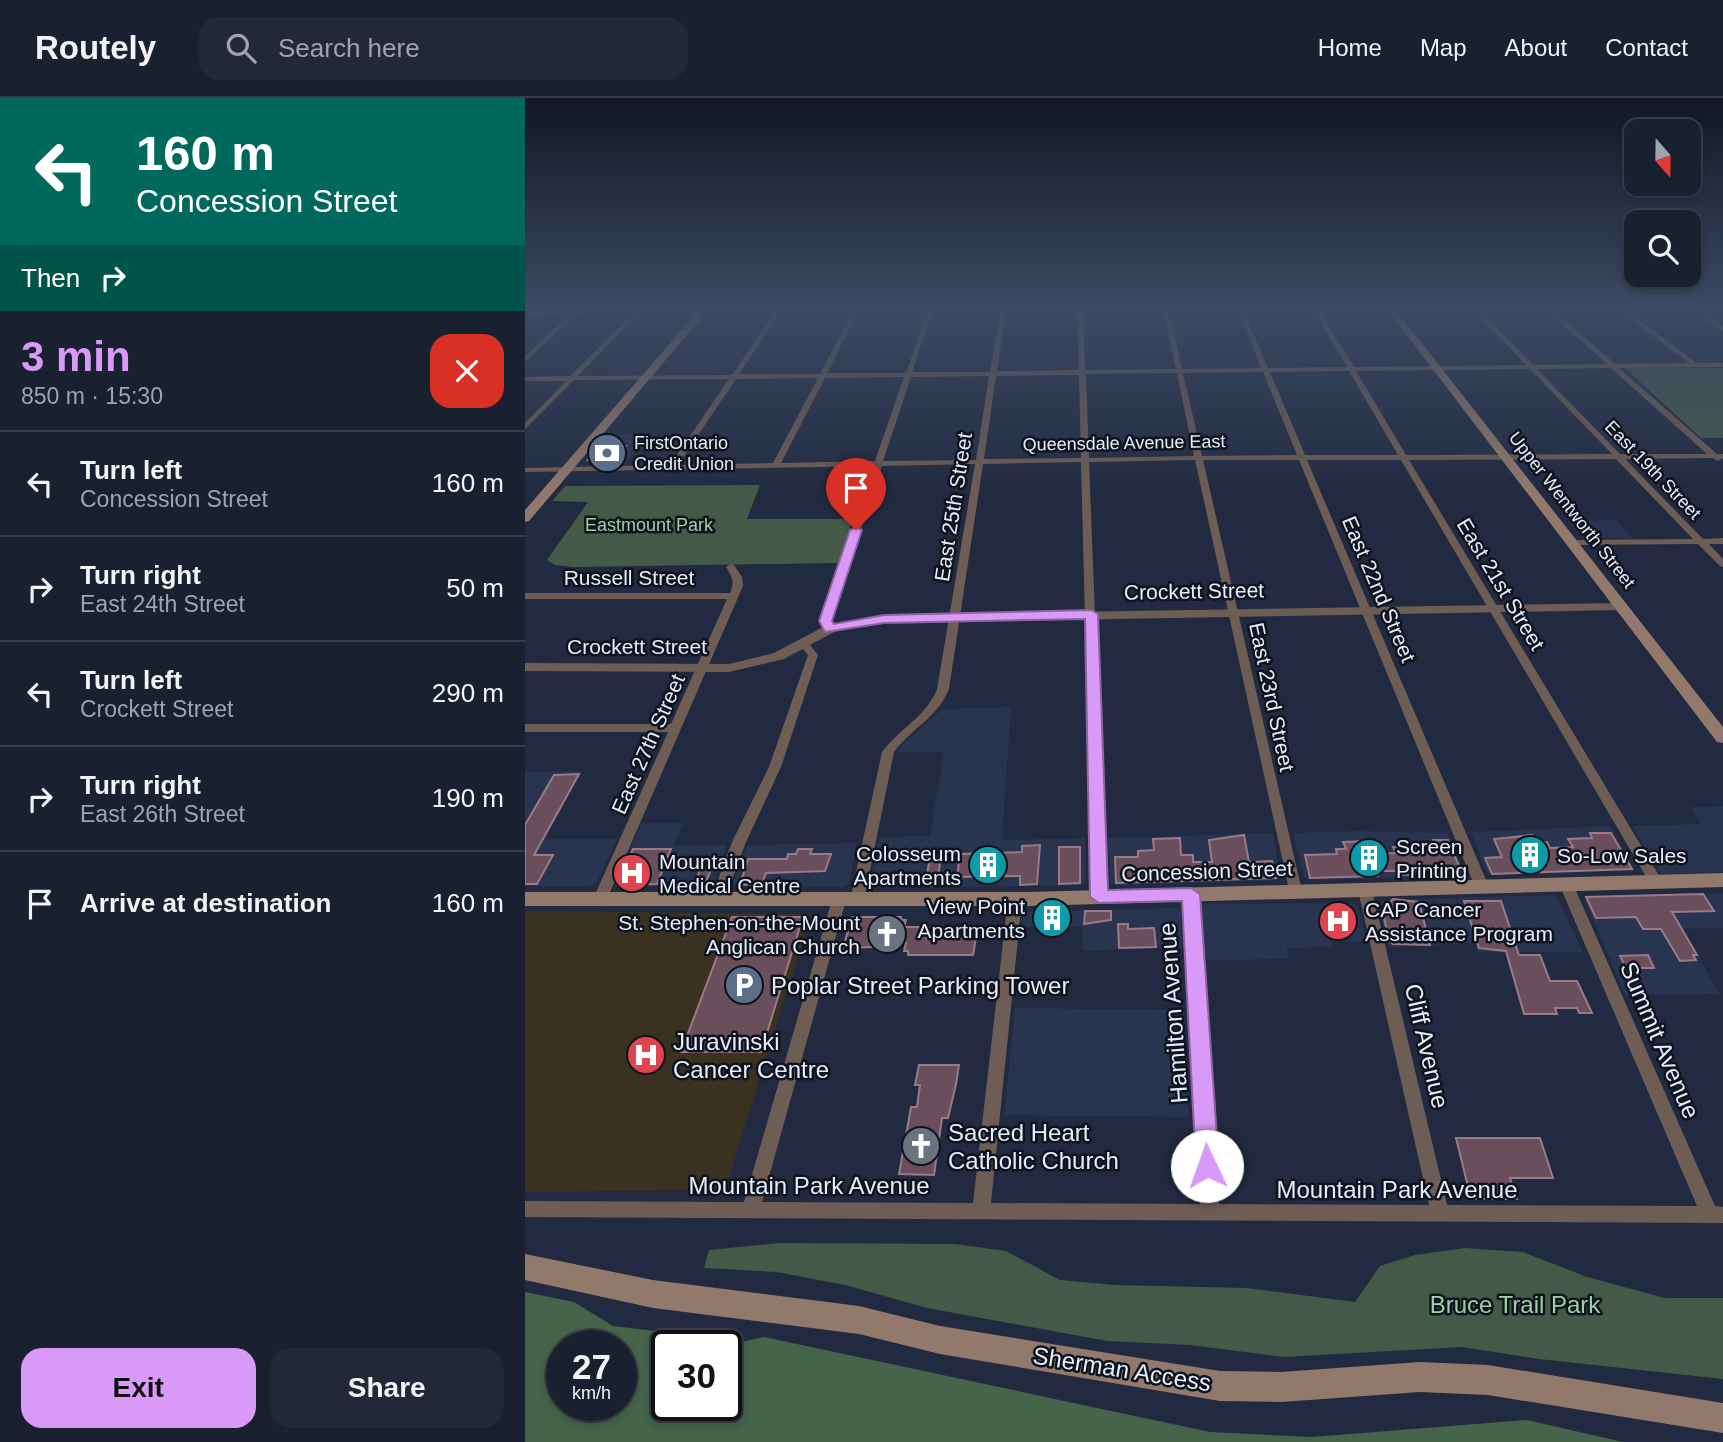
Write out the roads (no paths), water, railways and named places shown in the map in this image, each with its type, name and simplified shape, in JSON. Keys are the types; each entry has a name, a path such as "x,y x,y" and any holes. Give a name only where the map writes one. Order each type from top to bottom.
{"main road":[{"path":"525,518 655,369"},
{"name":"Upper Wentworth Street","path":"1438,369 1723,738"},
{"name":"Concession Street","path":"525,899 1015,899 1723,880"},
{"name":"Sherman Access","path":"525,1266 653,1294 859,1320 940,1340 1220,1386 1281,1387 1420,1377 1488,1380 1723,1418"}],"street":[{"path":"525,427 582,369"},
{"path":"673,466 740,369"},
{"path":"776,465 825,369"},
{"path":"830,629 826,621 910,369"},
{"name":"East 25th Street","path":"751,1210 848,900 888,752 939,700 995,369"},
{"name":"East 22nd Street","path":"1265,369 1482,887"},
{"path":"525,379 1289,369"},
{"name":"East 21st Street","path":"1350,369 1655,882"},
{"name":"East 19th Street","path":"1534,369 1723,564"},
{"path":"1617,369 1719,456 1723,463"},
{"name":"East 23rd Street","path":"1179,370 1295,891"},
{"path":"1084,371 1099,897"},
{"name":"Queensdale Avenue East","path":"525,470 1087,459 1719,456"},
{"path":"1573,543 1723,541"},
{"name":"East 27th Street","path":"600,899 733,596 738,582 731,567"},
{"name":"Russell Street","path":"525,596 733,596"},
{"name":"Crockett Street","path":"525,667 702,668 758,663 830,629 866,620 1091,614 1622,607"},
{"path":"718,899 739,842 775,767 813,655 803,643"},
{"path":"525,728 677,728"},
{"name":"Summit Avenue","path":"1566,884 1716,1215"},
{"name":"Cliff Avenue","path":"1365,890 1440,1214"},
{"name":"Hamilton Avenue","path":"1191,894 1210,1212"},
{"path":"981,1210 1015,899"},
{"name":"Mountain Park Avenue","path":"525,1209 1716,1215"}],"place":[{"name":"FirstOntario Credit Union","path":"607,453"},
{"name":"So-Low Sales","path":"1530,855"},
{"name":"Screen Printing","path":"1369,858"},
{"name":"Colosseum Apartments","path":"988,865"},
{"name":"Mountain Medical Centre","path":"632,873"},
{"name":"View Point Apartments","path":"1052,918"},
{"name":"CAP Cancer Assistance Program","path":"1338,921"},
{"name":"St. Stephen-on-the-Mount Anglican Church","path":"887,934"},
{"name":"Poplar Street Parking Tower","path":"744,985"},
{"name":"Juravinski Cancer Centre","path":"646,1055"},
{"name":"Sacred Heart Catholic Church","path":"921,1146"}],"park label":[{"name":"Eastmount Park","path":"649,525"},
{"name":"Bruce Trail Park","path":"1515,1304"}]}
